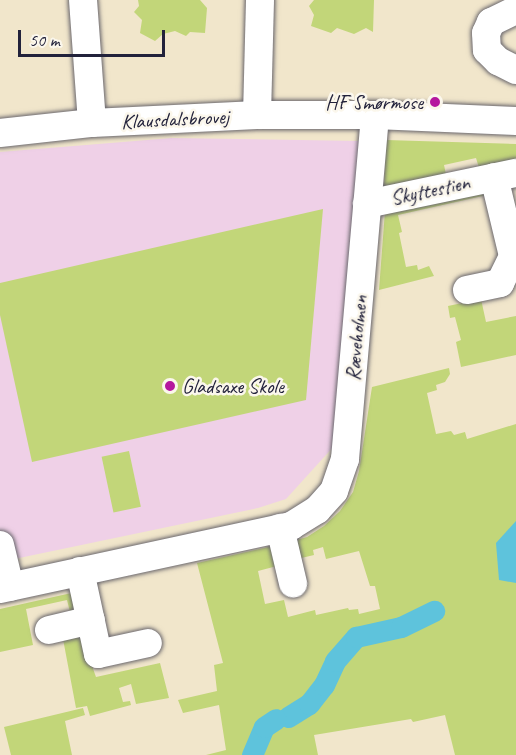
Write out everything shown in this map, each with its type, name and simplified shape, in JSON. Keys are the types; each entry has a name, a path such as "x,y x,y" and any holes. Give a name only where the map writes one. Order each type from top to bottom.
{"street":[{"name":"Klausdalsbrovej","path":"83,0 92,123"},
{"name":"Klausdalsbrovej","path":"257,115 260,0"},
{"path":"516,10 491,22 486,33 487,50 498,61 516,70"},
{"name":"Klausdalsbrovej","path":"0,133 92,123 257,115 375,115 516,121"},
{"name":"Ræveholmen","path":"5,588 291,526 317,510 334,491 345,459 375,115"},
{"name":"Skyttestien","path":"367,204 505,175 513,256 500,283 466,290"},
{"path":"280,528 293,583"},
{"path":"0,545 5,588"},
{"path":"80,571 98,654 148,643"},
{"path":"49,630 91,620"}],"shaded area":[{"name":"Gladsaxe Skole","path":"172,138 359,141 335,445 286,499 258,508 0,562 0,152"}],"green space":[{"path":"138,0 200,0 207,8 205,33 190,32 186,36 175,31 163,34 155,41 140,33 142,20 134,12 139,6"},
{"path":"314,0 374,0 373,32 366,28 354,34 337,28 331,33 311,26 314,15 309,6"},
{"path":"386,140 516,144 516,165 480,171 476,158 444,165 447,179 384,186"},
{"path":"481,189 487,195 398,215 406,267 417,265 418,270 429,266 434,276 379,290 385,211"},
{"path":"323,209 306,400 32,462 0,315 0,283"},
{"path":"481,299 486,322 516,316 516,355 461,367 456,342 461,340 455,317 450,318 448,306"},
{"path":"449,368 450,374 445,382 436,385 437,390 427,393 436,434 451,431 454,435 465,432 467,439 516,424 516,755 455,755 445,715 413,722 411,719 314,735 318,755 206,755 226,750 219,705 183,713 178,700 217,691 214,665 223,663 197,563 273,546 277,566 258,571 265,604 284,600 288,617 315,610 316,615 348,608 349,610 358,609 359,614 380,609 375,586 370,586 359,551 326,559 323,547 313,550 314,555 293,560 290,542 307,537 324,526 340,511 353,492 359,471 372,387"},
{"path":"129,451 141,507 113,513 102,457"},
{"path":"76,592 78,606 71,616 67,600 26,609 33,645 0,652 0,609"},
{"path":"81,635 96,677 160,663 169,698 136,704 131,684 119,688 123,702 130,701 131,705 90,716 87,706 76,708 63,639"},
{"path":"83,708 85,715 65,721 72,755 11,755 4,727"}],"water":[{"path":"516,521 516,583 499,580 496,543"}],"waterway":[{"path":"288,717 309,704 324,685 335,661 356,637 401,627 434,611"},
{"path":"252,755 264,727 276,719"}],"place":[{"name":"HF Smørmose","path":"435,102"},
{"name":"Gladsaxe Skole","path":"170,386"}]}
